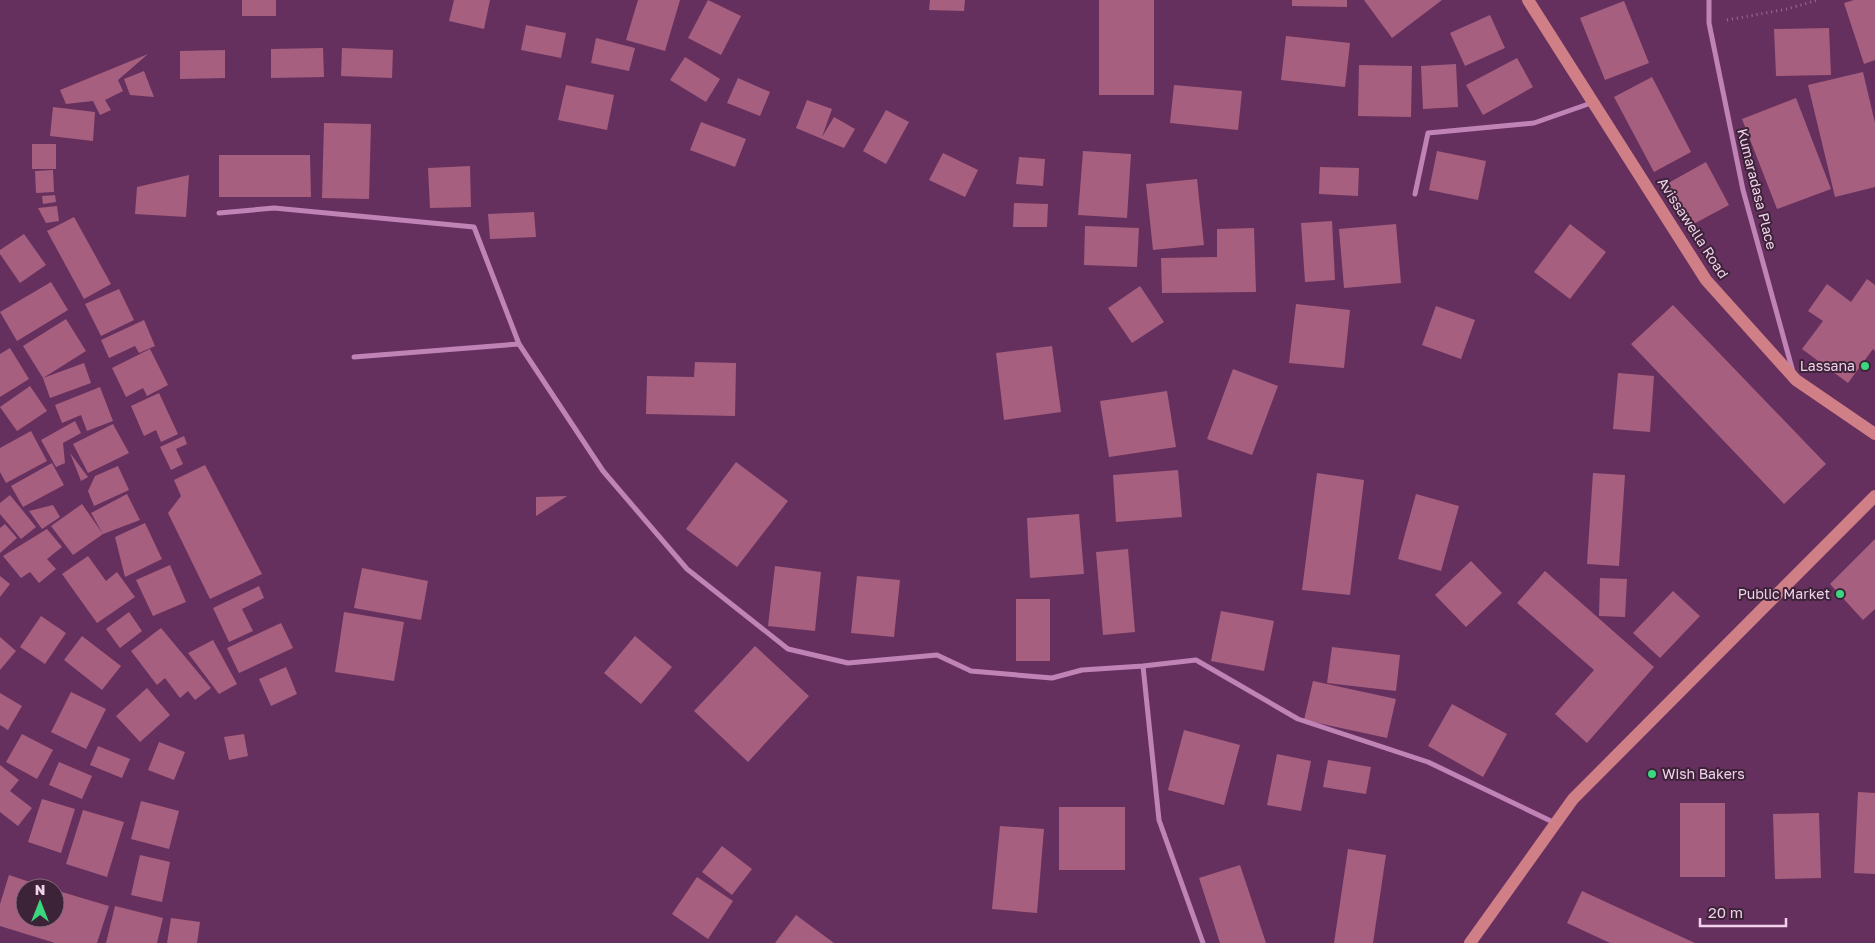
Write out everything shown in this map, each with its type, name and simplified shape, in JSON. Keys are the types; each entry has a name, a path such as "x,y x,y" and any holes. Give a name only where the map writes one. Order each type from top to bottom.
{"main road":[{"name":"Avissawella Road","path":"1528,0 1706,280 1796,380 1875,434"},
{"path":"1470,943 1573,799 1875,496"}],"street":[{"name":"Kumaradasa Place","path":"1708,0 1709,23 1743,190 1796,380"},
{"path":"1415,194 1428,133 1534,122 1594,102"},
{"path":"219,213 274,208 474,228 519,344 604,471 688,569 788,648 848,663 937,655 971,671 1052,678 1082,670 1196,660 1298,719 1428,762 1556,823"},
{"path":"354,357 519,344"},
{"path":"1143,666 1159,820 1203,943"}],"path":[{"path":"1709,23 1787,9 1818,0"}],"building":[{"path":"242,0 276,0 276,16 242,16"},
{"path":"454,0 490,0 484,29 449,21"},
{"path":"638,0 680,0 665,51 626,40"},
{"path":"708,0 741,16 721,55 688,38"},
{"path":"930,0 965,0 964,11 929,10"},
{"path":"1099,0 1154,0 1154,95 1099,95"},
{"path":"1292,0 1347,0 1347,7 1292,6"},
{"path":"1364,0 1442,0 1392,38"},
{"path":"1854,0 1875,0 1875,60 1864,64 1844,3"},
{"path":"1624,1 1649,63 1605,80 1580,18"},
{"path":"1490,15 1505,48 1465,66 1450,33"},
{"path":"526,25 566,33 561,58 521,50"},
{"path":"1829,28 1831,75 1776,76 1774,29"},
{"path":"1286,36 1350,43 1345,87 1281,80"},
{"path":"596,38 635,48 629,71 591,63"},
{"path":"323,48 324,77 271,78 271,49"},
{"path":"342,48 393,50 392,78 341,76"},
{"path":"225,50 225,78 180,79 180,51"},
{"path":"148,54 118,80 123,91 105,100 111,110 100,115 93,101 66,104 60,90"},
{"path":"685,57 720,79 706,102 670,80"},
{"path":"1517,58 1533,87 1483,115 1466,85"},
{"path":"1456,64 1458,107 1423,109 1421,66"},
{"path":"1359,65 1412,66 1411,117 1358,116"},
{"path":"144,71 154,97 130,95 124,79"},
{"path":"1863,72 1875,123 1875,187 1835,197 1808,85"},
{"path":"1652,77 1691,152 1654,172 1614,97"},
{"path":"738,78 770,92 760,116 727,103"},
{"path":"566,85 614,95 607,130 558,120"},
{"path":"1174,85 1242,91 1238,130 1170,123"},
{"path":"1796,98 1831,189 1777,209 1742,119"},
{"path":"807,100 832,109 822,137 834,117 855,129 844,148 796,128"},
{"path":"53,107 95,112 93,141 50,136"},
{"path":"886,110 909,122 886,164 863,151"},
{"path":"701,122 746,139 735,167 690,150"},
{"path":"324,123 371,124 369,199 322,198"},
{"path":"32,144 56,144 56,169 32,169"},
{"path":"1083,151 1131,154 1127,218 1078,215"},
{"path":"1437,151 1486,161 1478,200 1429,190"},
{"path":"943,153 978,170 965,197 929,180"},
{"path":"219,155 310,155 311,197 219,197"},
{"path":"1019,157 1045,159 1043,186 1016,184"},
{"path":"1706,162 1729,205 1686,228 1663,186"},
{"path":"470,166 471,207 430,208 428,168"},
{"path":"1320,167 1359,168 1358,196 1319,194"},
{"path":"53,170 54,192 36,193 35,171"},
{"path":"189,175 186,217 135,214 137,187"},
{"path":"1197,179 1204,245 1153,250 1146,184"},
{"path":"55,195 56,202 43,204 42,196"},
{"path":"1014,203 1048,204 1047,227 1013,227"},
{"path":"57,206 59,221 46,223 38,208"},
{"path":"534,212 536,237 490,239 488,214"},
{"path":"74,217 111,284 84,299 47,231"},
{"path":"1332,221 1335,280 1305,282 1301,223"},
{"path":"1396,224 1401,283 1344,288 1339,229"},
{"path":"1570,224 1606,252 1570,299 1534,272"},
{"path":"1085,226 1139,228 1137,267 1084,265"},
{"path":"1254,228 1256,292 1162,293 1161,258 1217,257 1217,229"},
{"path":"24,234 46,265 20,283 0,254 0,250"},
{"path":"1867,279 1875,285 1875,351 1873,349 1848,383 1802,349 1823,321 1808,311 1827,284 1851,302"},
{"path":"51,282 68,310 17,341 0,312"},
{"path":"1140,286 1164,322 1132,343 1108,308"},
{"path":"119,289 134,320 101,336 85,304"},
{"path":"1296,304 1350,310 1344,368 1289,363"},
{"path":"1673,305 1826,464 1784,504 1631,344"},
{"path":"1436,306 1475,320 1461,359 1422,345"},
{"path":"66,319 86,351 43,378 23,346"},
{"path":"144,320 155,346 139,353 135,346 109,358 101,340"},
{"path":"1052,346 1061,412 1004,420 996,353"},
{"path":"10,348 29,379 0,397 0,354"},
{"path":"150,349 168,385 147,396 143,388 126,397 112,368"},
{"path":"695,362 736,363 735,416 646,414 647,376 694,377"},
{"path":"84,363 91,383 50,398 43,378"},
{"path":"1233,369 1278,386 1252,455 1207,439"},
{"path":"1618,373 1654,376 1650,432 1613,429"},
{"path":"30,386 47,411 17,431 0,407"},
{"path":"100,387 113,421 87,431 81,415 62,423 55,405"},
{"path":"1167,391 1176,447 1109,457 1100,401"},
{"path":"159,393 178,434 161,442 156,430 144,436 131,406"},
{"path":"75,421 81,433 63,443 65,463 56,467 41,440"},
{"path":"113,424 129,453 88,473 73,444"},
{"path":"31,431 47,461 6,483 0,472 0,448"},
{"path":"184,436 187,444 176,449 183,464 171,470 160,447"},
{"path":"70,453 88,477 81,481"},
{"path":"736,462 788,501 737,567 686,529"},
{"path":"52,463 64,485 23,507 11,486"},
{"path":"205,465 262,574 210,599 168,513 181,496 174,480"},
{"path":"118,466 129,490 94,506 88,491 95,476"},
{"path":"1178,470 1182,517 1116,522 1113,475"},
{"path":"1317,473 1364,480 1350,595 1302,590"},
{"path":"1593,473 1625,475 1619,566 1587,564"},
{"path":"127,494 140,520 103,534 91,513"},
{"path":"1416,494 1459,506 1441,571 1398,559"},
{"path":"10,495 36,527 21,539 0,514 0,503"},
{"path":"567,496 536,516 536,497"},
{"path":"82,504 103,534 73,555 51,526"},
{"path":"53,505 60,517 42,529 29,511"},
{"path":"1079,514 1084,574 1030,578 1027,518"},
{"path":"145,523 162,559 125,577 115,537"},
{"path":"5,524 17,538 0,553 0,528"},
{"path":"47,529 62,547 47,559 56,569 39,583 30,572 21,578 3,556"},
{"path":"1875,539 1875,609 1863,620 1830,584"},
{"path":"1128,549 1135,632 1103,635 1096,552"},
{"path":"88,556 106,581 117,572 135,597 97,623 62,574"},
{"path":"1471,561 1502,593 1466,627 1435,595"},
{"path":"170,565 186,602 153,616 136,580"},
{"path":"775,566 821,572 815,631 768,626"},
{"path":"362,568 428,581 421,620 354,608"},
{"path":"1545,571 1654,667 1587,743 1555,714 1594,670 1517,603"},
{"path":"0,576 10,584 0,597"},
{"path":"857,576 900,580 894,637 851,633"},
{"path":"1600,578 1627,579 1625,617 1599,616"},
{"path":"259,586 264,598 242,609 253,631 229,642 213,608"},
{"path":"1673,591 1700,616 1660,658 1633,633"},
{"path":"1016,599 1050,599 1050,661 1016,661"},
{"path":"1221,611 1274,621 1264,671 1211,661"},
{"path":"129,612 142,631 120,648 106,629"},
{"path":"344,612 404,622 394,681 335,672"},
{"path":"41,616 66,633 45,664 20,647"},
{"path":"281,623 293,648 239,673 227,648"},
{"path":"161,628 211,688 195,700 188,691 180,698 165,678 157,685 131,651"},
{"path":"82,636 121,666 102,690 64,660"},
{"path":"635,636 672,667 641,704 604,673"},
{"path":"0,637 16,651 0,670"},
{"path":"213,640 237,684 219,694 188,653"},
{"path":"755,646 809,696 748,762 694,711"},
{"path":"1332,647 1400,655 1396,691 1327,683"},
{"path":"286,667 297,694 271,706 259,679"},
{"path":"1313,681 1396,699 1387,738 1304,720"},
{"path":"147,688 170,715 140,742 116,716"},
{"path":"71,692 106,709 86,749 51,732"},
{"path":"0,693 22,706 8,730 0,725"},
{"path":"1452,704 1507,734 1483,777 1428,746"},
{"path":"1184,730 1240,745 1224,805 1168,790"},
{"path":"22,734 53,750 37,779 6,762"},
{"path":"244,734 248,756 229,760 224,737"},
{"path":"159,742 185,752 174,780 148,770"},
{"path":"98,746 130,759 122,778 90,765"},
{"path":"1277,754 1311,761 1301,811 1267,805"},
{"path":"1328,760 1371,767 1366,794 1323,787"},
{"path":"59,762 92,776 82,799 49,785"},
{"path":"0,765 19,780 10,791 32,808 18,826 0,812"},
{"path":"1858,792 1875,793 1875,874 1854,873"},
{"path":"42,799 75,809 61,853 28,842"},
{"path":"141,801 179,811 169,849 131,839"},
{"path":"1680,803 1725,803 1725,877 1680,877"},
{"path":"1059,807 1125,807 1125,870 1059,870"},
{"path":"83,810 124,822 107,877 66,864"},
{"path":"1819,813 1821,878 1775,879 1773,814"},
{"path":"1000,826 1044,829 1037,913 992,909"},
{"path":"722,846 752,869 732,895 702,872"},
{"path":"1348,849 1386,855 1373,943 1334,943"},
{"path":"140,855 170,862 162,902 131,895"},
{"path":"1240,865 1266,943 1220,943 1199,878"},
{"path":"9,875 18,878 15,878 15,928 65,928 65,893 109,906 97,943 55,943 0,926 0,904"},
{"path":"697,877 733,901 708,939 672,914"},
{"path":"1582,891 1695,943 1610,943 1567,923"},
{"path":"115,906 163,918 157,943 106,943"},
{"path":"796,915 834,943 775,943"},
{"path":"171,918 200,922 197,943 167,943"}],"place":[{"name":"Lassana","path":"1865,366"},
{"name":"Public Market","path":"1840,594"},
{"name":"Wish Bakers","path":"1652,774"}]}
